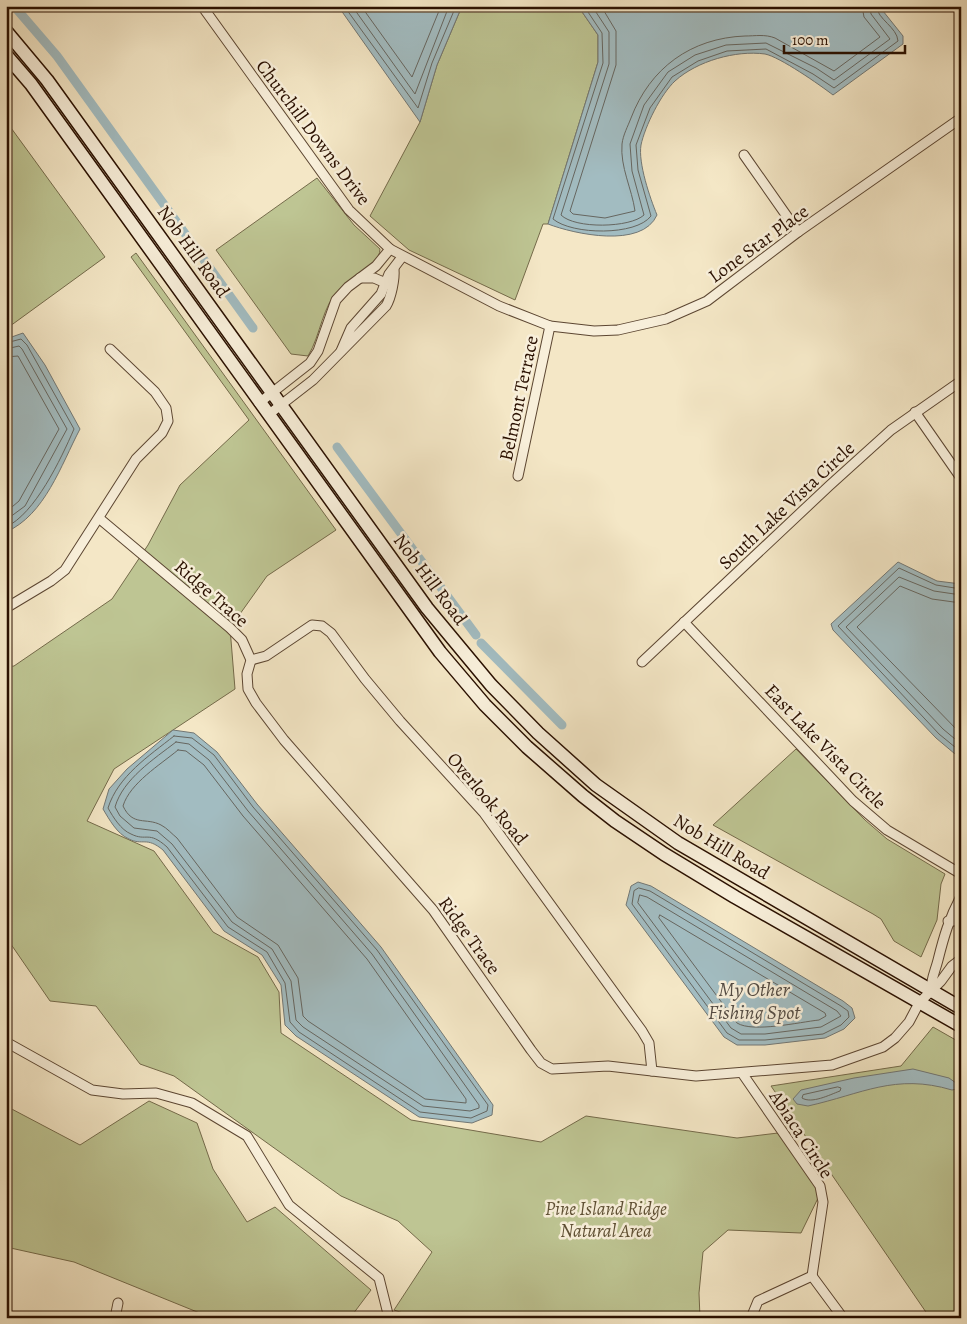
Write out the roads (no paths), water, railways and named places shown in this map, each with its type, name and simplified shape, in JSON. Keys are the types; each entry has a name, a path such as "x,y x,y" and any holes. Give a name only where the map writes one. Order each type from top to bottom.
{"main road":[{"name":"Nob Hill Road","path":"6,31 47,80 427,608 491,685 564,758 596,785 678,843 961,1008"},
{"name":"Nob Hill Road","path":"6,55 31,84 440,652 485,705 527,747 583,796 664,854 961,1026"}],"street":[{"name":"Churchill Downs Drive","path":"202,6 349,210 390,249 402,257 499,306 550,326"},
{"name":"Lone Star Place","path":"550,326 594,331 618,330 666,319 706,301 798,232 961,118"},
{"path":"744,155 798,232"},
{"path":"260,403 310,363 318,351 336,300 348,287 376,266 390,249"},
{"path":"388,284 395,276 394,269 402,257"},
{"path":"268,415 313,380 341,351 351,344 386,306 392,296 388,284 374,278 360,278"},
{"name":"Belmont Terrace","path":"518,476 550,326"},
{"path":"6,608 51,581 65,570 100,519 136,459 162,433 168,421 166,408 155,392 110,349"},
{"name":"South Lake Vista Circle","path":"642,662 829,486 915,412 961,381"},
{"path":"915,412 961,478"},
{"name":"Ridge Trace","path":"100,519 242,640 251,660 247,674 248,689 256,703 284,740 433,910 541,1064 552,1069 608,1066 696,1076 832,1065 883,1047 909,1022 919,1003 941,982 952,966 961,959"},
{"name":"East Lake Vista Circle","path":"684,622 853,800 887,830 961,874"},
{"name":"Overlook Road","path":"251,660 266,656 312,626 322,626 331,633 365,679 484,813 508,845 642,1031 649,1043 652,1071"},
{"path":"931,991 931,976 936,966 948,921 961,896"},
{"path":"948,921 961,920"},
{"path":"6,1042 92,1090 123,1094 156,1093 192,1103 247,1136 289,1205 379,1278 389,1318"},
{"name":"Abiaca Circle","path":"742,1073 820,1186 823,1202 812,1276"},
{"path":"751,1318 758,1301 812,1276 843,1318"},
{"path":"115,1318 118,1303"}],"water":[{"path":"338,6 462,6 437,65 420,122"},
{"path":"578,6 879,6 903,36 903,44 833,95 810,78 772,56 765,54 742,54 717,58 684,74 675,81 659,102 646,129 641,145 643,171 657,215 649,226 637,232 623,235 590,235 548,224 598,62 598,35"},
{"path":"23,333 45,365 80,429 59,473 42,501 20,524 6,532 6,339"},
{"path":"898,562 937,581 961,584 961,759 936,738 833,630 831,624"},
{"path":"173,730 194,733 217,752 257,804 381,947 493,1105 492,1115 472,1123 419,1117 296,1036 285,1025 281,985 262,955 224,931 163,850 152,843 129,839 117,830 103,809 109,789 127,769"},
{"name":"My Other Fishing Spot","path":"638,882 651,886 843,1001 852,1008 855,1018 844,1029 825,1038 765,1045 737,1045 724,1037 626,905 631,886"},
{"path":"913,1069 949,1078 956,1083 957,1089 952,1090 932,1085 896,1084 808,1106 797,1104 793,1099 801,1090 854,1078"}],"waterway":[{"path":"14,6 57,56 253,328"},
{"path":"337,447 476,635"},
{"path":"481,643 562,725"}],"park label":[{"name":"Pine Island Ridge Natural Area","path":"606,1219"}]}
